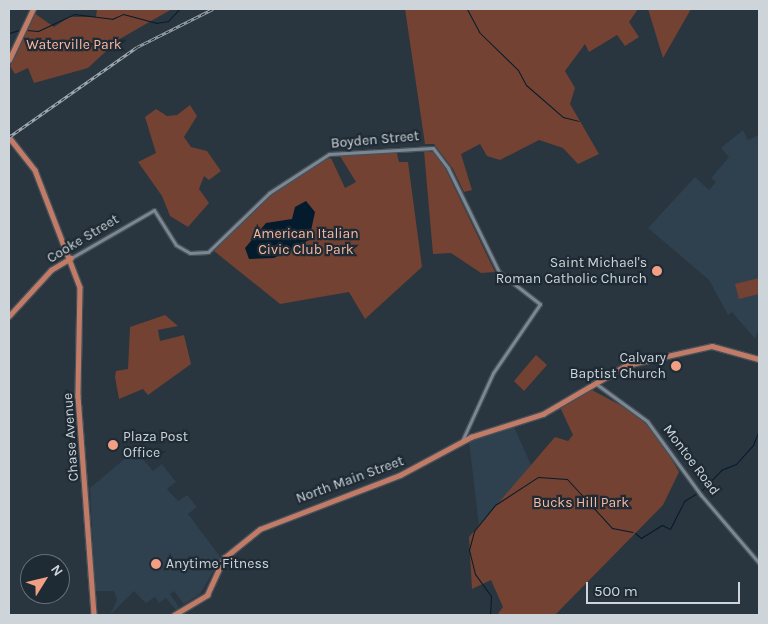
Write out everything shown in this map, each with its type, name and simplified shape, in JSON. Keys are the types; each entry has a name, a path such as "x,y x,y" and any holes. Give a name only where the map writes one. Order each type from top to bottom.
{"main road":[{"path":"9,60 33,9"},
{"name":"Chase Avenue","path":"9,138 33,166 72,258 82,299 78,396 94,615"},
{"name":"Cooke Street","path":"9,316 47,273 72,258"},
{"name":"North Main Street","path":"174,615 207,595 224,558 260,529 400,476 462,441 543,414 627,365 712,346 759,359"}],"street":[{"path":"9,146 14,143"},
{"name":"Boyden Street","path":"154,210 176,245 202,253 218,246 269,192 326,156 427,146 448,168 499,272 540,304 493,373 462,441"},
{"name":"Cooke Street","path":"72,258 154,210"},
{"name":"Montoe Road","path":"595,382 647,421 700,495 759,562"}],"shaded area":[{"path":"743,130 748,140 759,135 759,329 755,339 732,312 728,315 709,280 648,228 695,177 709,190 716,182 711,178 729,157 721,148"},
{"path":"306,201 315,212 309,240 274,258 249,259 245,248 266,223 292,219 295,207"},
{"path":"514,427 532,467 479,527 469,441"},
{"path":"135,450 153,471 162,464 176,482 167,489 178,501 187,495 197,507 188,514 221,558 200,594 184,604 174,591 170,594 179,607 176,610 166,598 159,603 155,597 146,603 134,591 110,615 117,600 114,591 95,591 90,488"}],"green space":[{"name":"Waterville Park","path":"97,9 172,9 118,40 88,68 34,83 28,68 15,74 10,66 34,13 54,27 69,17 96,17"},
{"path":"405,9 638,9 629,22 639,37 625,46 617,35 589,52 585,44 565,71 575,88 570,104 599,154 578,164 563,148 539,140 500,160 487,156 480,144 461,154 472,190 464,192 453,169 434,144 425,144"},
{"path":"648,9 691,9 663,58"},
{"path":"190,105 197,116 184,137 191,147 207,151 221,171 209,180 204,176 199,189 209,203 188,227 170,216 162,196 138,162 156,153 145,117 156,109 167,116 177,115"},
{"name":"American Italian Civic Club Park","path":"396,150 399,162 408,162 422,267 365,319 349,292 280,304 214,251 262,202 310,165 331,158 345,188 356,182 340,156"},
{"path":"424,151 433,152 445,168 495,272 481,273 451,253 433,254"},
{"path":"759,278 759,294 739,299 735,284"},
{"path":"165,315 178,326 158,330 160,341 184,335 191,364 148,395 143,389 119,399 115,377 116,371 128,369 130,327"},
{"path":"536,355 547,365 524,391 514,381"},
{"name":"Bucks Hill Park","path":"590,389 635,413 656,432 679,472 663,505 555,615 497,615 503,607 491,580 472,589 469,537 555,437 568,441 573,435 560,407"}],"waterway":[{"path":"26,30 38,31 74,14 112,19 123,14 156,23 168,21 179,9"},
{"path":"467,9 479,32 518,70 526,85 563,117 579,121"},
{"path":"9,33 22,29"},
{"path":"702,490 721,470 736,464 753,445 759,430"},
{"path":"490,615 491,596 475,574 469,550 474,531 495,505 538,477 567,479 612,528 633,532"},
{"path":"635,533 641,538 662,525 670,529 684,501 697,493"}],"railway":[{"path":"9,137 137,47 213,9"}],"place":[{"name":"Saint Michael's Roman Catholic Church","path":"657,271"},
{"name":"Calvary Baptist Church","path":"676,366"},
{"name":"Plaza Post Office","path":"113,445"},
{"name":"Anytime Fitness","path":"156,564"}]}
